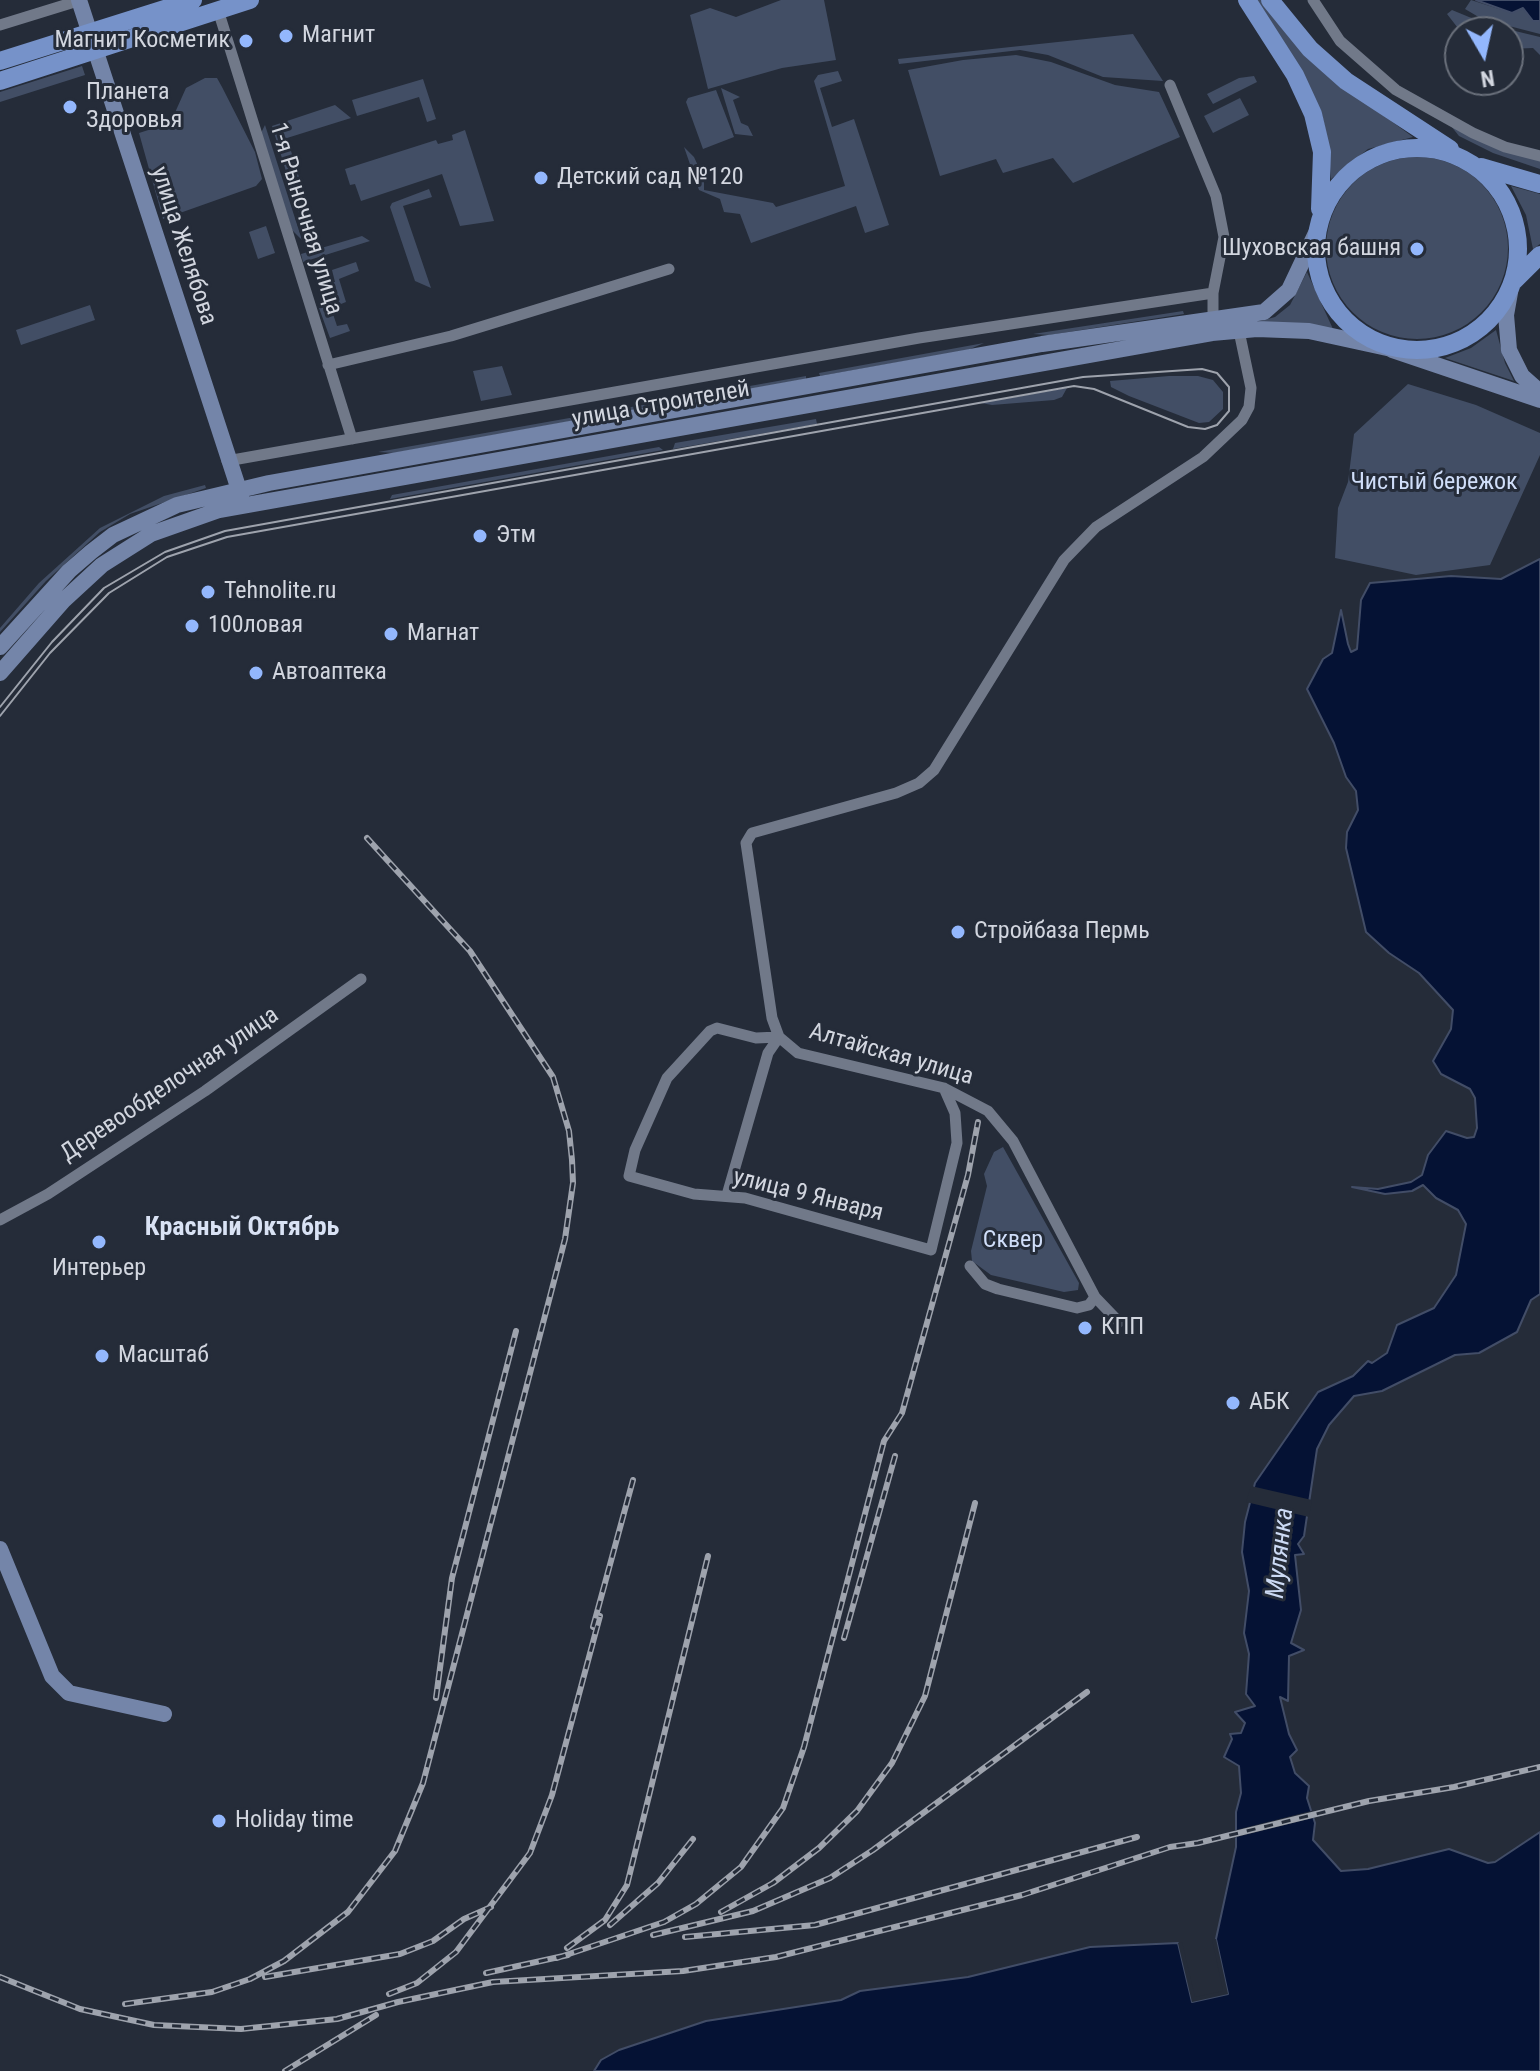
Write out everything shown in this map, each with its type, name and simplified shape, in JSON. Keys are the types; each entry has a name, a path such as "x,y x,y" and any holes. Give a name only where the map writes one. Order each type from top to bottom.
{"main road":[{"name":"улица Желябова","path":"80,0 241,497"},
{"path":"0,81 193,0"},
{"path":"0,61 92,42 250,0"},
{"path":"1247,0 1295,75 1317,126 1323,181 1316,230 1318,265 1331,300 1358,330 1390,349 1428,350 1464,338 1491,317 1524,268 1540,255"},
{"path":"1270,0 1310,49 1346,81 1468,162 1493,183 1512,215 1517,249 1506,315 1509,350 1522,376 1540,392"},
{"path":"1316,230 1331,197 1342,182 1381,155 1421,148 1540,184"},
{"name":"улица Строителей","path":"0,673 64,600 123,550 183,520 241,497 1042,344 1255,314 1276,305 1292,284 1316,230"},
{"name":"улица Строителей","path":"0,647 69,571 113,535 177,505 241,497 1239,331 1309,331 1390,349 1540,400"},
{"path":"0,1549 52,1676 69,1693 164,1714"}],"street":[{"path":"0,25 80,0"},
{"path":"1313,0 1340,41 1396,90 1482,137 1540,156"},
{"name":"1-я Рыночная улица","path":"218,10 352,439"},
{"path":"1170,85 1216,196 1224,237 1213,293 1213,319"},
{"path":"328,365 451,336 669,269"},
{"path":"227,461 919,338 1213,293"},
{"path":"727,1195 768,1053 779,1037 772,1018 746,843 752,833 824,816 896,793 919,783 934,770 1064,560 1096,527 1203,457 1242,420 1249,407 1251,388 1239,331"},
{"name":"Деревообделочная улица","path":"0,1220 48,1194 205,1091 361,979"},
{"name":"Алтайская улица","path":"629,1176 635,1150 667,1078 713,1029 756,1038 779,1037 798,1053 944,1088 981,1105 1006,1130 1095,1297"},
{"name":"улица 9 Января","path":"629,1176 694,1194 727,1195 931,1250 957,1143 955,1113 944,1088"},
{"path":"970,1266 985,1284 1007,1292 1077,1308 1089,1305 1095,1297 1119,1322"}],"green space":[{"path":"781,0 824,0 836,60 782,68 708,89 690,15 710,8 736,17"},
{"path":"1255,0 1261,0 1329,76 1413,137 1368,149 1331,179 1321,110"},
{"path":"1471,0 1515,12 1523,8 1533,21 1540,21 1540,34 1524,30 1524,16 1477,16 1465,9"},
{"path":"1452,10 1467,16 1449,16"},
{"path":"1524,33 1540,37 1540,55 1533,48 1524,48"},
{"path":"1133,34 1163,81 1103,77 1048,55 1020,50 899,64 898,59"},
{"path":"1016,55 1051,62 1115,85 1159,92 1180,137 1073,183 1053,158 1003,173 996,159 940,176 908,70"},
{"path":"82,66 85,75 0,102 0,92"},
{"path":"838,71 842,81 820,88 832,127 854,119 889,225 865,233 856,206 751,243 740,214 724,212 720,199 699,190 684,147 694,157 704,179 704,190 773,203 776,207 845,186 814,81 818,75"},
{"path":"1254,76 1257,82 1213,104 1207,94 1239,78"},
{"path":"205,78 217,78 255,152 262,179 256,186 163,219 139,133 167,124 186,88"},
{"path":"423,79 436,119 427,122 419,97 357,116 352,100"},
{"path":"721,88 740,97 733,100 741,123 748,126 753,136 735,134"},
{"path":"716,90 734,137 703,149 686,102 688,98"},
{"path":"1240,98 1249,115 1213,133 1204,116"},
{"path":"335,105 351,118 287,138 317,236 307,239 272,126"},
{"path":"265,125 302,240 292,230 261,133"},
{"path":"1451,126 1540,159 1540,169 1493,153 1459,136"},
{"path":"465,130 494,221 460,226 442,174 361,201 355,184 350,185 345,169 436,140 438,144 453,140 452,135"},
{"path":"1417,157 1452,164 1481,184 1501,213 1508,248 1501,283 1481,312 1452,332 1417,339 1382,332 1353,312 1333,283 1326,248 1333,213 1353,184 1382,164"},
{"path":"1511,186 1540,194 1540,244 1533,249 1526,215"},
{"path":"429,189 432,197 403,206 431,288 415,281 390,207 392,203"},
{"path":"266,226 275,253 258,259 249,232"},
{"path":"362,236 370,241 303,262 301,254"},
{"path":"356,262 359,271 339,279 346,302 331,308 337,326 347,324 350,331 330,338 319,308 334,303 328,284 335,282 332,270"},
{"path":"1307,272 1333,329 1254,323 1275,317 1290,305"},
{"path":"90,305 95,320 21,345 16,330"},
{"path":"1183,311 1184,314 1049,335 1033,334"},
{"path":"1496,330 1505,363 1514,381 1445,358 1471,348"},
{"path":"984,343 968,350 820,376 819,373"},
{"path":"502,366 512,395 481,401 473,371"},
{"path":"806,376 806,379 394,453 378,452"},
{"path":"1198,376 1213,380 1223,392 1223,409 1209,422 1199,423 1129,396 1111,387 1110,381"},
{"name":"Чистый бережок","path":"1408,384 1476,405 1540,433 1540,455 1490,565 1416,575 1335,558 1338,508 1348,482 1354,434"},
{"path":"1067,388 1062,397 1054,400 992,405 981,403"},
{"path":"816,419 817,424 673,449 675,443"},
{"path":"659,447 663,450 390,499 392,495"},
{"path":"205,485 206,488 130,514 100,532 46,581 0,632 0,628 39,583 100,528 164,496"},
{"name":"Сквер","path":"1003,1147 1079,1283 1078,1290 1064,1292 991,1275 972,1261 971,1251 987,1186 984,1174 994,1152"}],"water":[{"path":"1476,0 1540,0 1540,21 1533,21 1523,8 1512,13"},
{"name":"Мулянка","path":"1540,559 1540,1294 1531,1300 1517,1332 1479,1353 1455,1355 1382,1391 1354,1396 1329,1425 1317,1449 1304,1536 1298,1544 1304,1554 1295,1555 1301,1610 1291,1643 1304,1650 1289,1656 1288,1701 1280,1697 1289,1734 1297,1750 1290,1757 1295,1773 1309,1786 1307,1798 1315,1823 1313,1840 1341,1871 1368,1869 1449,1849 1488,1863 1495,1862 1540,1832 1540,2071 594,2071 601,2060 619,2050 706,2021 841,2000 860,1991 968,1977 1090,1947 1178,1943 1192,2002 1228,1994 1216,1939 1236,1847 1236,1812 1241,1793 1239,1766 1224,1757 1232,1739 1230,1734 1241,1733 1245,1723 1235,1712 1255,1706 1246,1694 1249,1654 1244,1633 1249,1591 1242,1552 1245,1522 1255,1483 1318,1392 1353,1376 1368,1361 1372,1363 1387,1353 1397,1325 1434,1308 1456,1275 1466,1224 1458,1210 1436,1198 1423,1185 1412,1191 1385,1194 1352,1187 1378,1189 1411,1182 1422,1175 1428,1155 1446,1131 1467,1138 1474,1137 1477,1128 1475,1098 1470,1089 1441,1074 1433,1061 1451,1029 1453,1010 1419,973 1389,953 1366,932 1346,848 1347,832 1358,810 1356,791 1346,777 1334,743 1307,689 1323,659 1332,653 1341,610 1351,652 1357,649 1361,600 1370,583 1451,576 1501,579"}],"pier":[{"path":"1251,1486 1312,1500 1309,1517 1246,1502"},
{"path":"1315,1810 1317,1817 1233,1838 1232,1831"},
{"path":"1212,1939 1216,1939 1228,1994 1192,2002 1178,1943 1182,1942 1195,1997 1223,1991"}],"tram line":[{"path":"0,707 52,642 104,588 165,552 225,531 1083,377 1202,369 1217,373 1229,387 1229,411 1217,425 1205,429 1188,427 1094,389 1074,386 227,537 167,557 109,593 50,653 0,716"}],"railway":[{"path":"125,2004 212,1992 250,1979 284,1961 348,1912 395,1851 423,1783 565,1239 573,1183 572,1160 569,1131 553,1077 470,951 367,838"},
{"path":"557,1958 664,1922 696,1904 741,1867 783,1808 804,1747 884,1441 902,1413 968,1175 978,1122"},
{"path":"436,1698 452,1578 516,1331"},
{"path":"844,1638 895,1456"},
{"path":"593,1627 633,1480"},
{"path":"721,1912 773,1883 819,1848 857,1811 892,1763 925,1696 975,1503"},
{"path":"567,1948 605,1920 627,1885 708,1556"},
{"path":"389,1994 417,1983 456,1952 530,1853 552,1795 600,1616"},
{"path":"653,1935 753,1911 830,1878 873,1850 1087,1692"},
{"path":"0,1977 80,2009 154,2025 241,2029 337,2019 398,2002 493,1982 683,1971 776,1957 1022,1895 1170,1847 1198,1843 1369,1801 1454,1787 1540,1767"},
{"path":"685,1937 815,1925 1137,1837"},
{"path":"610,1925 658,1883 693,1839"},
{"path":"265,1977 400,1954 433,1941 464,1919 491,1907"},
{"path":"486,1973 568,1955"},
{"path":"285,2071 376,2015"}],"place":[{"name":"Магнит","path":"286,36"},
{"name":"Магнит Косметик","path":"246,41"},
{"name":"Планета Здоровья","path":"70,107"},
{"name":"Детский сад №120","path":"541,178"},
{"name":"Шуховская башня","path":"1417,249"},
{"name":"Этм","path":"480,536"},
{"name":"Tehnolite.ru","path":"208,592"},
{"name":"100ловая","path":"192,626"},
{"name":"Магнат","path":"391,634"},
{"name":"Автоаптека","path":"256,673"},
{"name":"Стройбаза Пермь","path":"958,932"},
{"name":"Интерьер","path":"99,1242"},
{"name":"КПП","path":"1085,1328"},
{"name":"Масштаб","path":"102,1356"},
{"name":"АБК","path":"1233,1403"},
{"name":"Holiday time","path":"219,1821"}],"district":[{"name":"Красный Октябрь","path":"242,1228"}]}
